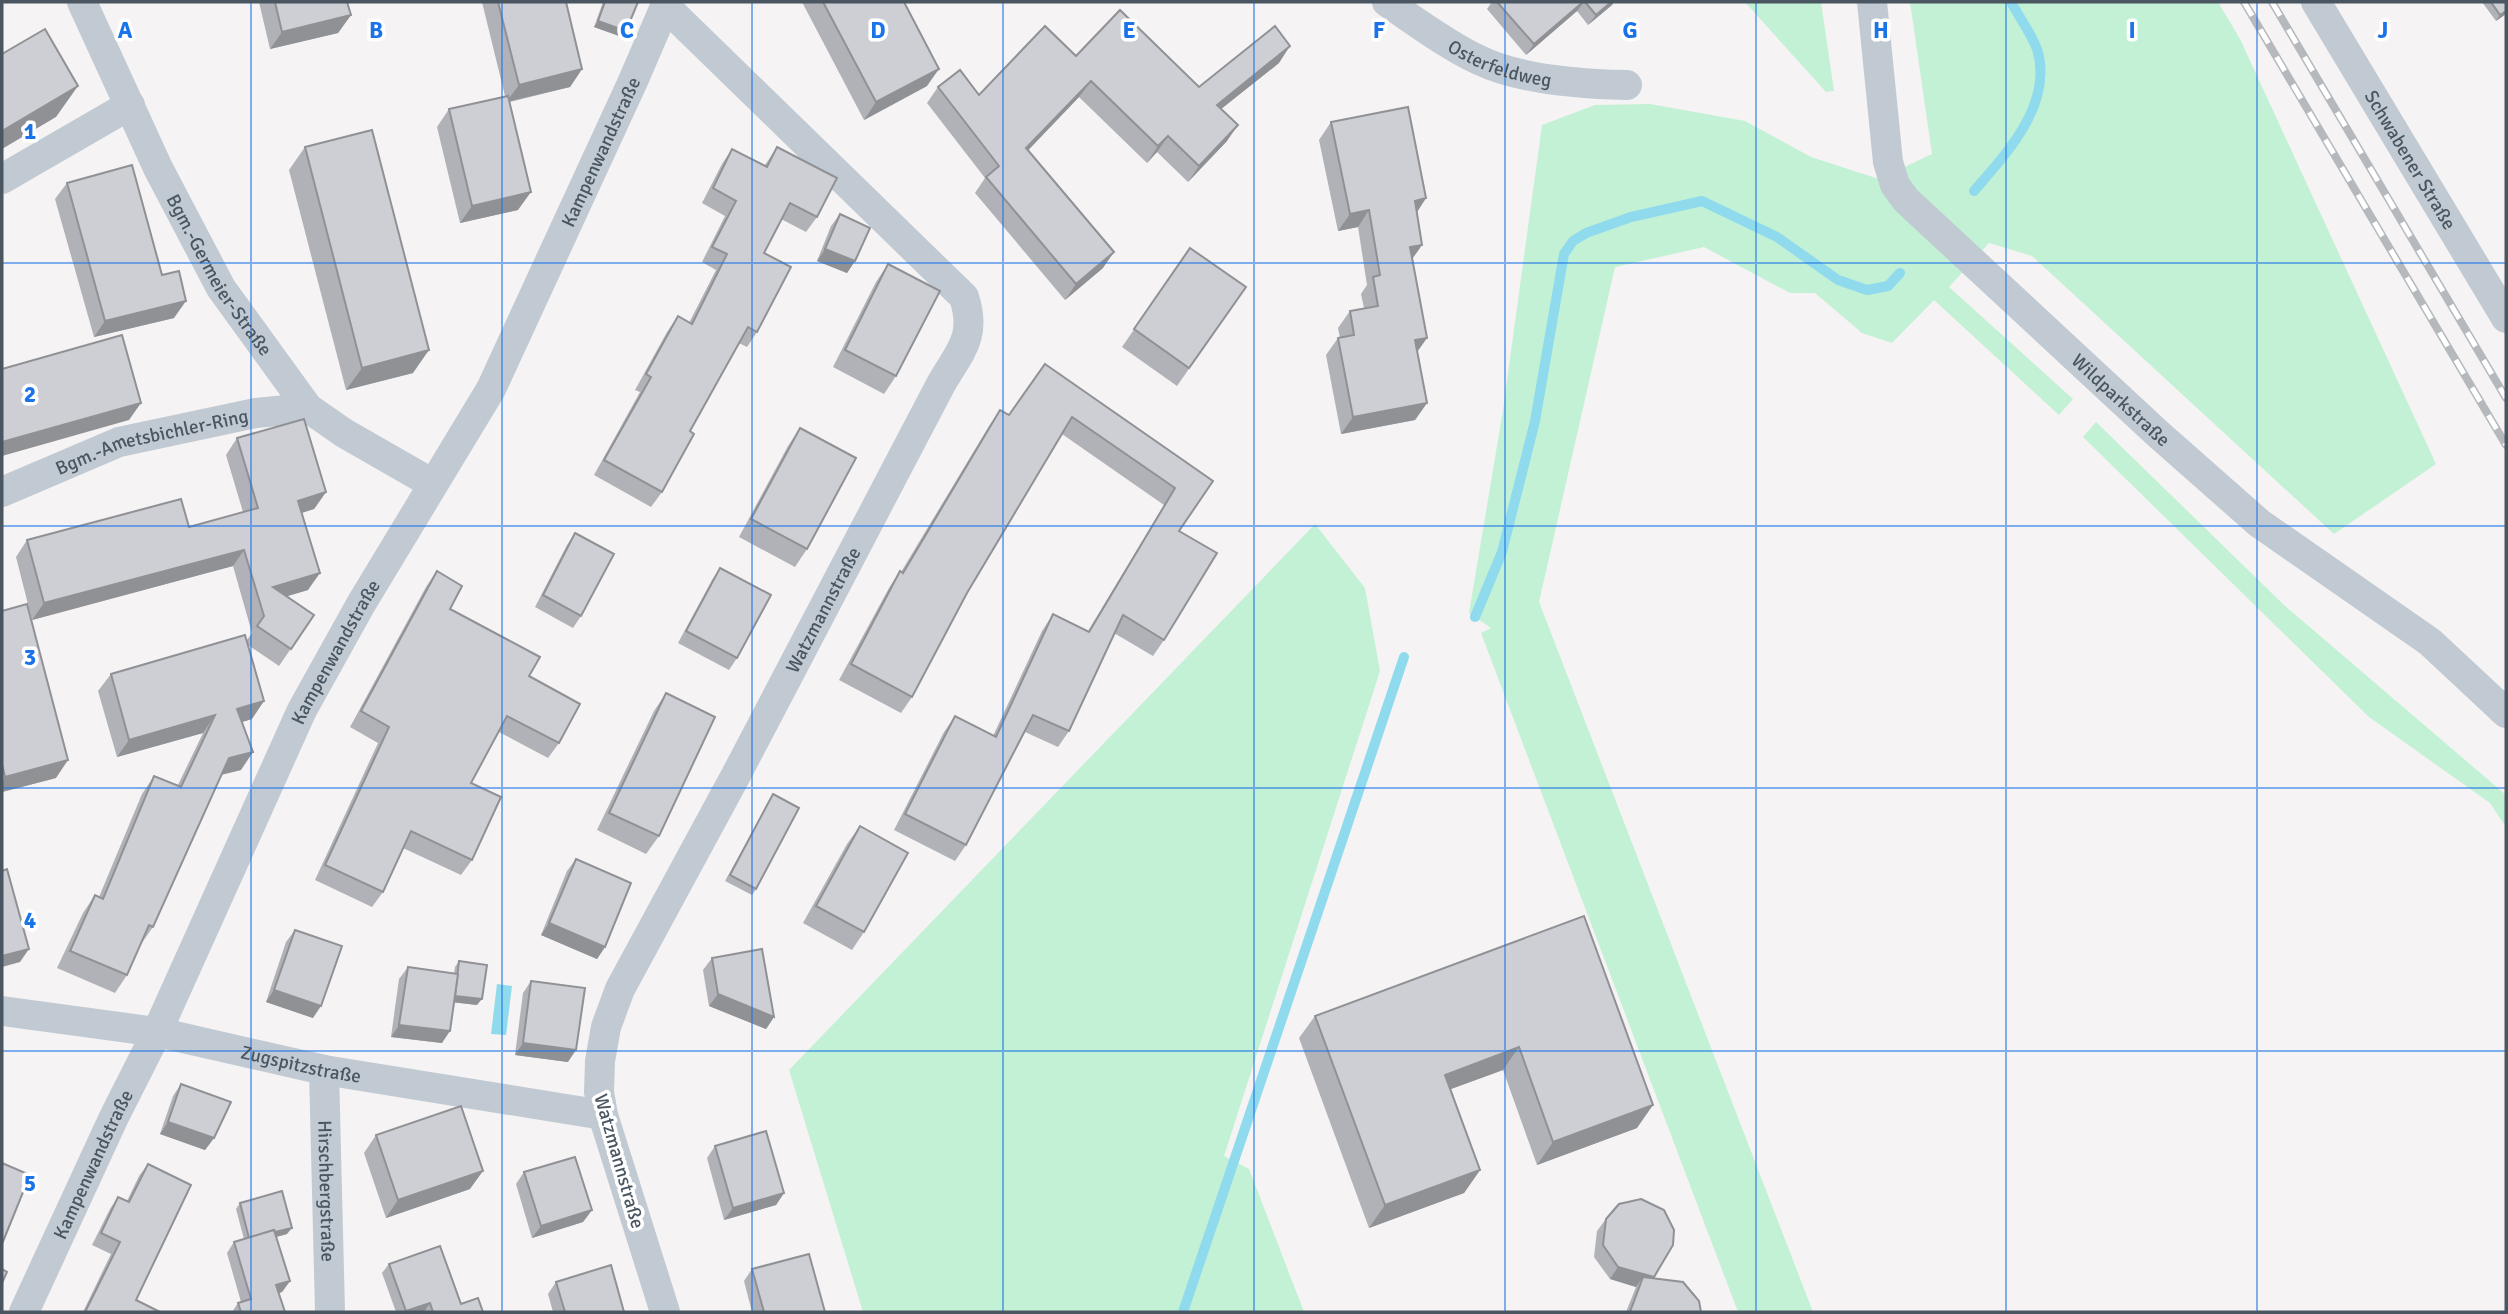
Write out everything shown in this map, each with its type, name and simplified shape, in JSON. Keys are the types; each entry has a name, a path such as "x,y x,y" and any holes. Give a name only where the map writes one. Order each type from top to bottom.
{"street":[{"name":"Bgm.-Germeier-Straße","path":"82,2 158,168 221,288 307,408 344,433 433,484"},
{"name":"Osterfeldweg","path":"1387,2 1478,60 1520,75 1591,84 1627,85"},
{"name":"Wildparkstraße","path":"1872,2 1888,162 1895,185 1906,200 2157,433 2259,523 2430,642 2506,713"},
{"name":"Schwabener Straße","path":"2316,2 2506,318"},
{"name":"Kampenwandstraße","path":"24,1312 114,1117 157,1032 302,710 491,389 666,4"},
{"name":"Watzmannstraße","path":"665,1312 603,1115 599,1092 600,1061 606,1027 620,989 967,339 971,317 964,297 666,4"},
{"path":"2,180 131,105"},
{"name":"Bgm.-Ametsbichler-Ring","path":"2,492 119,442 256,413 307,408"},
{"name":"Zugspitzstraße","path":"2,1012 157,1032 324,1070 603,1115"},
{"name":"Hirschbergstraße","path":"324,1070 330,1312"}],"green space":[{"path":"1745,2 1821,2 1834,91 1826,92"},
{"path":"1910,2 2218,2 2240,39 2436,464 2334,534 2032,256 1989,243 1949,287 2073,399 2059,415 1934,300 1892,343 1862,333 1815,293 1790,293 1704,247 1615,267 1539,602 1813,1312 1738,1312 1481,633 1491,628 1469,613 1503,410 1542,125 1595,105 1650,104 1745,121 1811,157 1879,179 1932,154"},
{"path":"2096,422 2284,605 2506,795 2506,827 2490,803 2369,717 2083,437"},
{"path":"1315,524 1365,588 1380,671 1224,1156 1249,1169 1304,1312 863,1312 789,1070"}],"water":[{"path":"497,984 512,986 506,1035 491,1034"}],"building":[{"path":"275,2 347,2 351,15 282,32"},
{"path":"498,2 566,2 582,69 519,85"},
{"path":"605,2 638,2 626,31 598,21"},
{"path":"823,2 904,2 939,69 876,102"},
{"path":"1497,2 1583,2 1534,44"},
{"path":"1585,2 1611,2 1596,15"},
{"path":"2491,2 2506,2 2506,11 2500,15"},
{"path":"1120,10 1199,87 1275,26 1290,46 1217,105 1238,125 1199,166 1168,136 1158,146 1091,81 1026,148 1114,252 1076,284 986,177 999,166 938,87 960,70 979,95 1045,26 1076,56"},
{"path":"45,29 78,86 2,131 2,54"},
{"path":"508,96 531,192 472,206 449,109"},
{"path":"1408,107 1426,198 1415,201 1422,245 1410,247 1427,338 1415,340 1427,403 1353,417 1338,338 1354,335 1350,311 1378,306 1373,277 1380,275 1369,210 1350,214 1331,122"},
{"path":"372,130 429,350 362,368 305,147"},
{"path":"777,147 837,178 817,217 790,203 764,253 791,267 757,332 748,327 690,431 694,434 662,492 604,460 651,377 646,374 678,316 692,324 727,254 712,247 736,201 713,188 732,149 767,167"},
{"path":"132,165 162,275 179,271 186,301 105,321 67,183"},
{"path":"840,214 870,228 855,261 825,249"},
{"path":"1190,248 1246,287 1189,368 1134,329"},
{"path":"888,264 940,291 896,376 845,350"},
{"path":"122,335 141,403 2,442 2,369"},
{"path":"1045,364 1213,481 1179,531 1217,553 1164,640 1123,615 1069,731 1033,715 966,845 905,814 955,716 996,737 1053,614 1089,632 1175,488 1072,417 967,593 912,697 851,664 900,571 903,573 1000,410 1009,415"},
{"path":"304,419 326,492 298,501 320,573 273,587 314,615 291,649 257,626 264,616 244,550 44,603 27,540 181,499 189,527 258,508 237,438"},
{"path":"800,428 856,458 807,549 751,519"},
{"path":"575,533 614,554 581,616 543,595"},
{"path":"720,568 771,595 737,658 686,631"},
{"path":"437,571 462,586 450,609 540,657 529,676 580,704 559,743 507,716 471,783 501,797 472,860 411,831 383,892 325,865 389,727 361,711"},
{"path":"27,604 68,760 5,777 2,764 2,611"},
{"path":"245,635 264,701 237,709 253,752 229,758 153,927 149,925 127,975 70,951 95,895 103,899 154,776 181,787 215,715 129,740 111,674"},
{"path":"666,693 715,717 659,836 609,813"},
{"path":"773,794 799,808 756,889 730,875"},
{"path":"860,826 908,853 864,932 816,906"},
{"path":"576,859 631,883 605,947 549,923"},
{"path":"7,869 29,949 2,956 2,871"},
{"path":"1584,916 1653,1105 1553,1142 1519,1047 1445,1075 1480,1170 1385,1205 1315,1016"},
{"path":"295,930 342,946 321,1006 274,990"},
{"path":"762,949 774,1017 718,994 712,958"},
{"path":"459,961 487,965 482,999 455,996"},
{"path":"408,967 458,974 450,1031 399,1025"},
{"path":"531,981 585,988 576,1050 523,1043"},
{"path":"181,1084 231,1102 214,1138 168,1122"},
{"path":"461,1106 483,1171 398,1200 376,1135"},
{"path":"766,1131 784,1193 733,1208 715,1146"},
{"path":"575,1157 592,1210 541,1226 524,1172"},
{"path":"2,1163 30,1175 2,1244"},
{"path":"148,1164 191,1185 136,1300 160,1312 85,1312 120,1242 101,1233 118,1197 129,1202"},
{"path":"282,1191 292,1228 274,1230 249,1238 240,1203"},
{"path":"1641,1199 1664,1210 1674,1230 1673,1245 1654,1277 1618,1267 1603,1245 1606,1219 1619,1204"},
{"path":"274,1230 290,1281 276,1285 285,1312 241,1312 238,1303 251,1299 234,1242"},
{"path":"440,1246 461,1304 478,1298 483,1312 433,1312 430,1303 406,1311 389,1264"},
{"path":"809,1254 825,1312 764,1312 752,1269"},
{"path":"611,1265 624,1312 565,1312 556,1282"},
{"path":"2,1269 7,1272 2,1283"},
{"path":"1643,1277 1683,1282 1699,1301 1701,1312 1630,1312"}],"waterway":[{"path":"1974,191 2024,127 2039,89 2037,49 2011,2"},
{"path":"1475,617 1502,552 1535,421 1564,254 1573,241 1586,233 1631,217 1702,201 1777,237 1838,280 1867,290 1888,286 1900,273"},
{"path":"1183,1312 1404,657"}],"railway":[{"path":"2244,2 2506,445"},
{"path":"2272,2 2506,398"}]}
